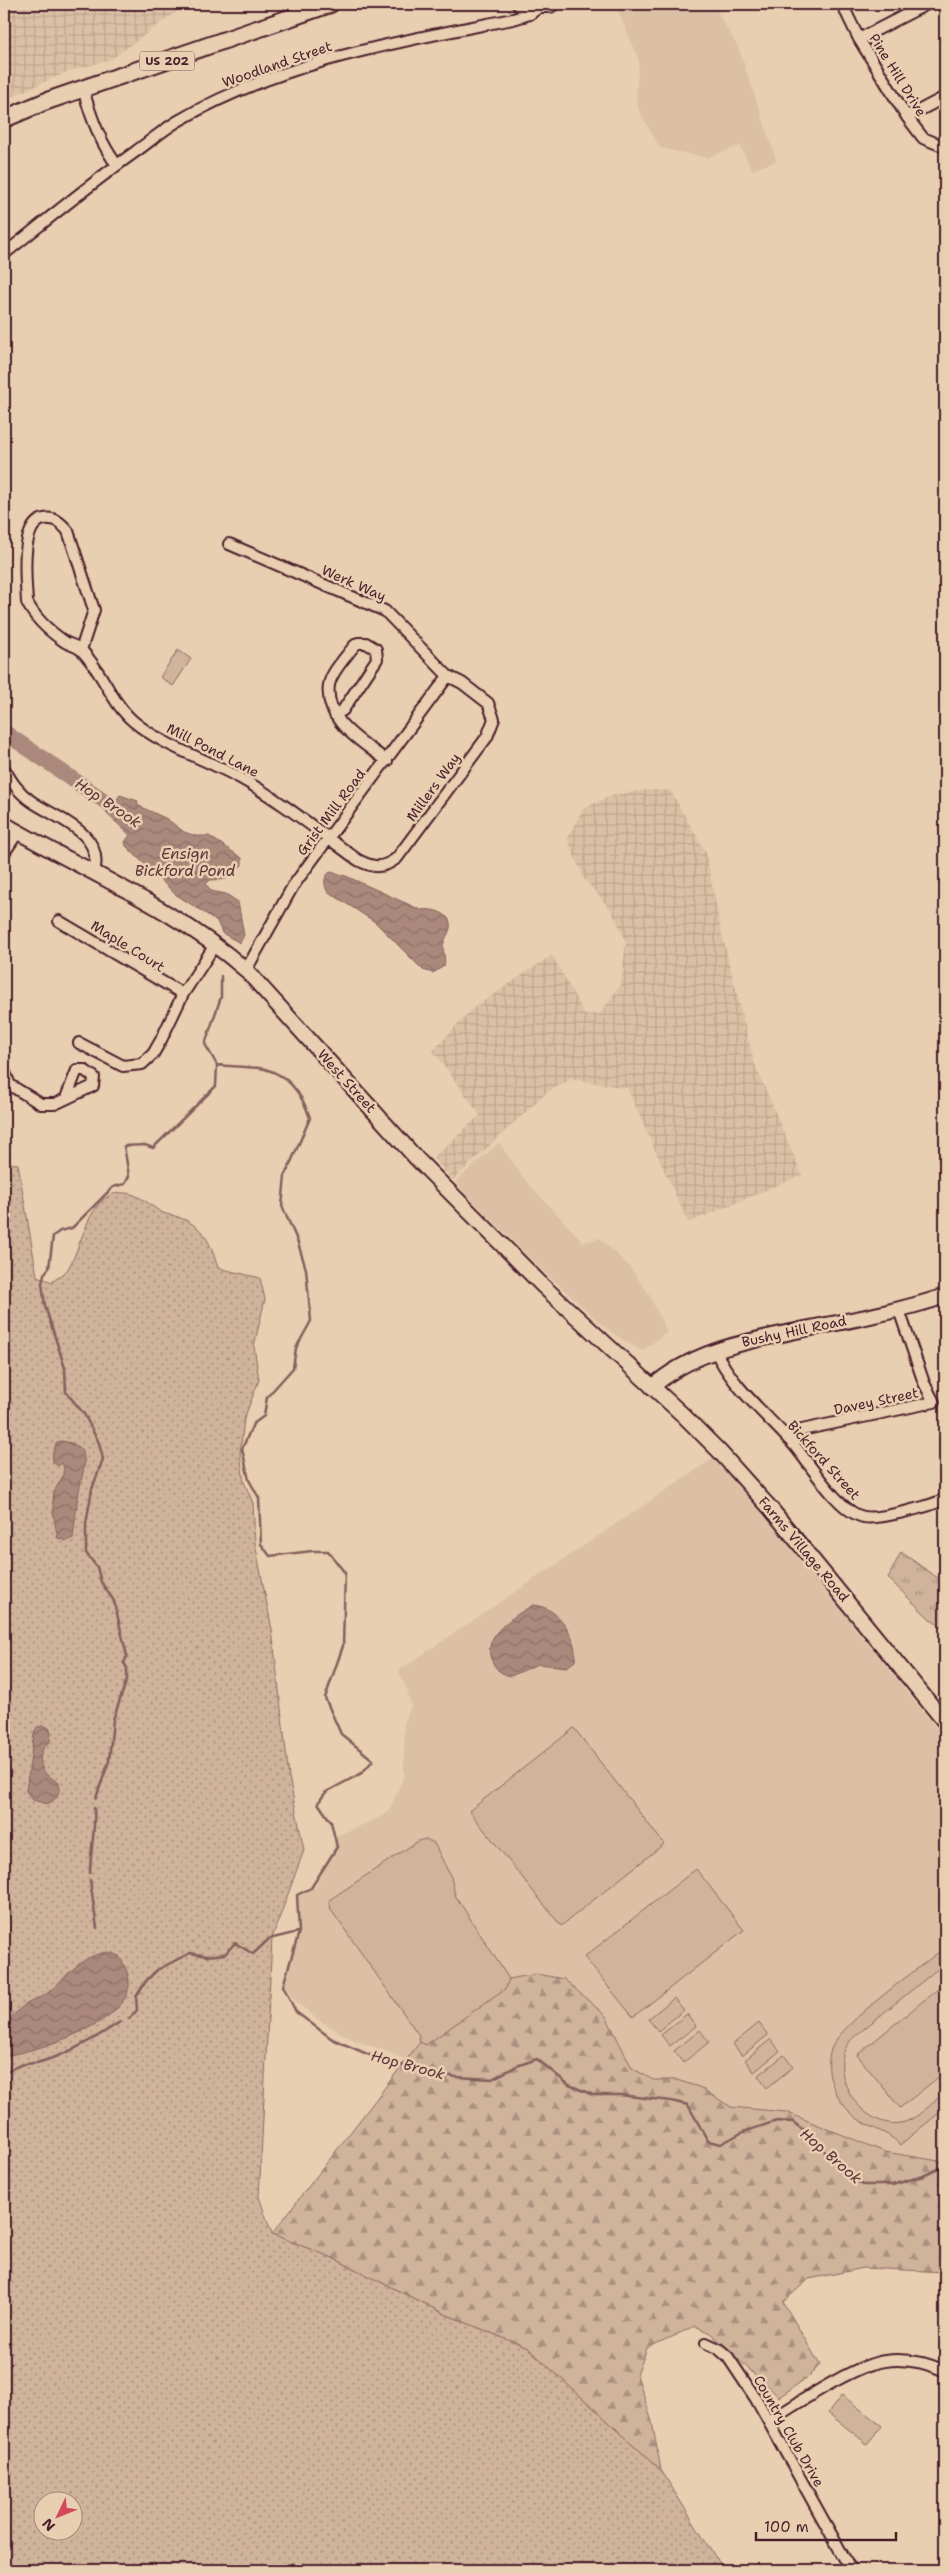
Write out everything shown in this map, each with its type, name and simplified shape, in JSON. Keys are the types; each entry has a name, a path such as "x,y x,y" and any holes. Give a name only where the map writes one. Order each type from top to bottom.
{"highway":[{"name":"US 202","path":"4,119 84,88 222,43 330,4"},
{"path":"522,4 550,4"}],"main road":[{"name":"West Street","path":"4,824 164,912 214,945 246,970 417,1159 543,1286 652,1387"},
{"name":"Bushy Hill Road","path":"652,1387 668,1374 716,1350 734,1344 900,1310 945,1296"},
{"name":"Farms Village Road","path":"652,1387 688,1420 771,1508 945,1722"}],"street":[{"name":"Woodland Street","path":"4,254 117,165 177,122 223,98 274,77 396,41 513,19 530,14 542,4"},
{"name":"Pine Hill Drive","path":"842,4 858,39 907,117 923,138 945,147"},
{"path":"858,39 927,4"},
{"path":"84,88 88,106 101,138 117,165"},
{"path":"907,117 945,98"},
{"name":"Mill Pond Lane","path":"81,650 94,610 68,531 59,521 50,518 41,520 34,524 28,534 27,602 32,612 43,625 66,643 81,650 124,712 134,721 163,742 239,777 267,794 328,839"},
{"name":"Werk Way","path":"229,544 385,611 448,676"},
{"path":"335,715 343,710 378,659 376,649 372,645 358,643 354,646 332,677 329,686 335,715 346,730 387,761"},
{"name":"Grist Mill Road","path":"246,970 293,886 448,676"},
{"name":"Millers Way","path":"328,839 370,866 389,864 398,858 443,798 487,736 494,719 488,703 462,683 448,676"},
{"path":"4,768 15,787 31,801 62,817 78,830 93,847 96,856 94,872"},
{"path":"4,853 18,832"},
{"name":"Maple Court","path":"59,921 183,994"},
{"path":"79,1043 123,1066 142,1064 153,1054 162,1040 183,994 214,945"},
{"path":"4,1070 10,1085 41,1104 55,1104 66,1098"},
{"name":"Davey Street","path":"788,1439 797,1431 934,1402 924,1384 900,1310"},
{"name":"Bickford Street","path":"716,1350 722,1364 746,1396 788,1439 847,1508 863,1518 878,1517 945,1499"},
{"name":"Country Club Drive","path":"706,2343 719,2349 728,2357 769,2420 851,2570"},
{"path":"769,2420 865,2366 878,2362 916,2362 945,2371"}],"shaded area":[{"path":"4,4 187,4 110,60 69,71 4,100"},
{"path":"642,4 713,4 739,49 777,161 752,170 740,146 707,158 660,148 639,111 636,97 639,60 618,11"},
{"path":"647,790 670,790 706,853 720,926 754,1062 802,1175 688,1223 627,1088 571,1079 546,1093 453,1180 433,1158 480,1115 433,1051 472,1009 552,955 585,1015 600,1014 621,984 626,941 611,910 584,879 567,838 583,809 612,795"},
{"path":"499,1143 526,1181 583,1242 600,1238 630,1267 649,1294 667,1332 642,1351 623,1340 606,1328 542,1270 467,1196 455,1182"},
{"path":"715,1457 728,1469 945,1739 945,2133 943,2135 945,2139 945,2195 415,2064 381,2049 355,2041 318,2020 294,2000 284,1985 285,1973 296,1940 299,1917 297,1896 316,1886 331,1856 336,1836 388,1812 404,1777 404,1723 411,1706 407,1689 398,1671"}],"green space":[{"path":"178,650 191,659 173,686 160,677"},
{"path":"4,1163 18,1164 37,1276 52,1282 66,1272 90,1218 98,1206 107,1197 119,1193 134,1195 163,1213 178,1217 195,1226 209,1243 218,1268 260,1278 265,1299 254,1346 259,1380 244,1419 240,1453 244,1482 253,1503 255,1543 272,1630 289,1777 304,1850 272,1938 259,2197 272,2234 333,2258 445,2314 528,2348 661,2470 723,2570 4,2570"},
{"path":"901,1552 945,1583 945,1628 932,1621 888,1578"},
{"path":"574,1728 664,1844 561,1926 469,1811"},
{"path":"426,1839 434,1843 451,1877 455,1895 509,1979 506,1988 426,2045 420,2042 418,2034 331,1910 329,1900 418,1841"},
{"path":"696,1869 744,1930 633,2017 584,1957"},
{"path":"945,1947 945,1963 854,2037 845,2050 842,2064 844,2079 850,2094 860,2107 872,2117 886,2123 901,2123 913,2118 945,2092 945,2108 900,2145 889,2135 854,2116 843,2104 831,2080 829,2055 838,2037 850,2024 883,1995"},
{"path":"536,1974 564,1979 606,2016 632,2068 653,2080 677,2080 699,2087 731,2107 786,2112 885,2152 945,2162 945,2272 864,2268 809,2279 783,2302 820,2365 808,2377 779,2397 710,2333 695,2326 647,2348 637,2375 652,2422 661,2470 528,2348 445,2314 333,2258 272,2234 420,2042 494,1996 509,1979"},
{"path":"945,1983 945,2072 900,2108 857,2055"},
{"path":"674,1998 684,2010 658,2031 648,2019"},
{"path":"687,2014 696,2026 670,2046 661,2035"},
{"path":"759,2023 768,2035 742,2056 733,2044"},
{"path":"700,2030 709,2042 683,2063 674,2051"},
{"path":"771,2039 780,2051 754,2072 745,2060"},
{"path":"784,2055 793,2067 767,2088 758,2076"},
{"path":"842,2395 882,2426 867,2444 828,2413"}],"water":[{"name":"Ensign Bickford Pond","path":"120,795 138,801 137,805 167,819 184,832 196,836 209,836 242,858 242,865 226,879 210,880 206,884 211,891 226,894 238,902 244,935 240,943 222,933 217,921 175,894 126,846 125,842 130,835 106,813"},
{"path":"330,872 346,876 421,910 436,911 445,915 450,923 450,928 443,946 444,966 433,973 423,970 375,922 327,891 325,881 326,876"},
{"path":"60,1441 71,1443 78,1447 84,1459 73,1538 66,1541 58,1538 53,1510 55,1489 64,1471 62,1463 58,1466 53,1462 56,1444"},
{"path":"533,1605 551,1611 564,1624 573,1642 575,1661 567,1667 538,1664 511,1676 505,1674 498,1670 493,1663 490,1645 500,1628"},
{"path":"37,1727 49,1728 51,1733 50,1742 43,1748 40,1757 41,1766 46,1774 59,1783 57,1796 47,1804 33,1800 26,1791 34,1734"},
{"path":"108,1952 119,1956 129,1978 129,1985 124,1999 113,2012 97,2023 57,2042 4,2056 4,2022 25,2005 45,1995 81,1963 98,1954"}],"waterway":[{"name":"Hop Brook","path":"4,732 128,817"},
{"name":"Hop Brook","path":"221,976 221,997 205,1044 217,1065 257,1068 276,1073 290,1083 300,1095 310,1118 285,1176 282,1206 297,1240 306,1269 311,1321 296,1348 293,1368 267,1397 264,1416 253,1424 242,1449 249,1480 259,1498 261,1544 270,1556 328,1551 345,1573 343,1646 325,1698 341,1734 373,1760 362,1773 326,1792 318,1803 331,1822 337,1847 311,1888 297,1895 299,1932 283,1986 296,2012 332,2039 386,2062 456,2077 492,2079 517,2066 537,2059 569,2085 593,2095 620,2095 688,2105 708,2141 721,2144 743,2132 777,2121 793,2122 807,2133 841,2168 863,2185 892,2185 923,2176 945,2166"},
{"path":"96,1798 109,1761 113,1720 127,1679 127,1668 124,1663 127,1656 114,1601 101,1582 97,1567 86,1553 86,1524 92,1489 103,1459 99,1443 84,1414 66,1392 65,1368 45,1306 42,1283 44,1274 49,1268 53,1236 60,1231 72,1228 113,1187 125,1184 129,1176 124,1146 145,1145 153,1148 216,1086 217,1065"},
{"path":"90,1873 94,1808"},
{"path":"90,1880 97,1928"},
{"path":"129,2019 137,2010 136,1997 146,1981 157,1970 190,1953 207,1956 225,1954 235,1943 253,1954 269,1939 298,1932"},
{"path":"4,2072 61,2055 92,2040 120,2022"}]}
